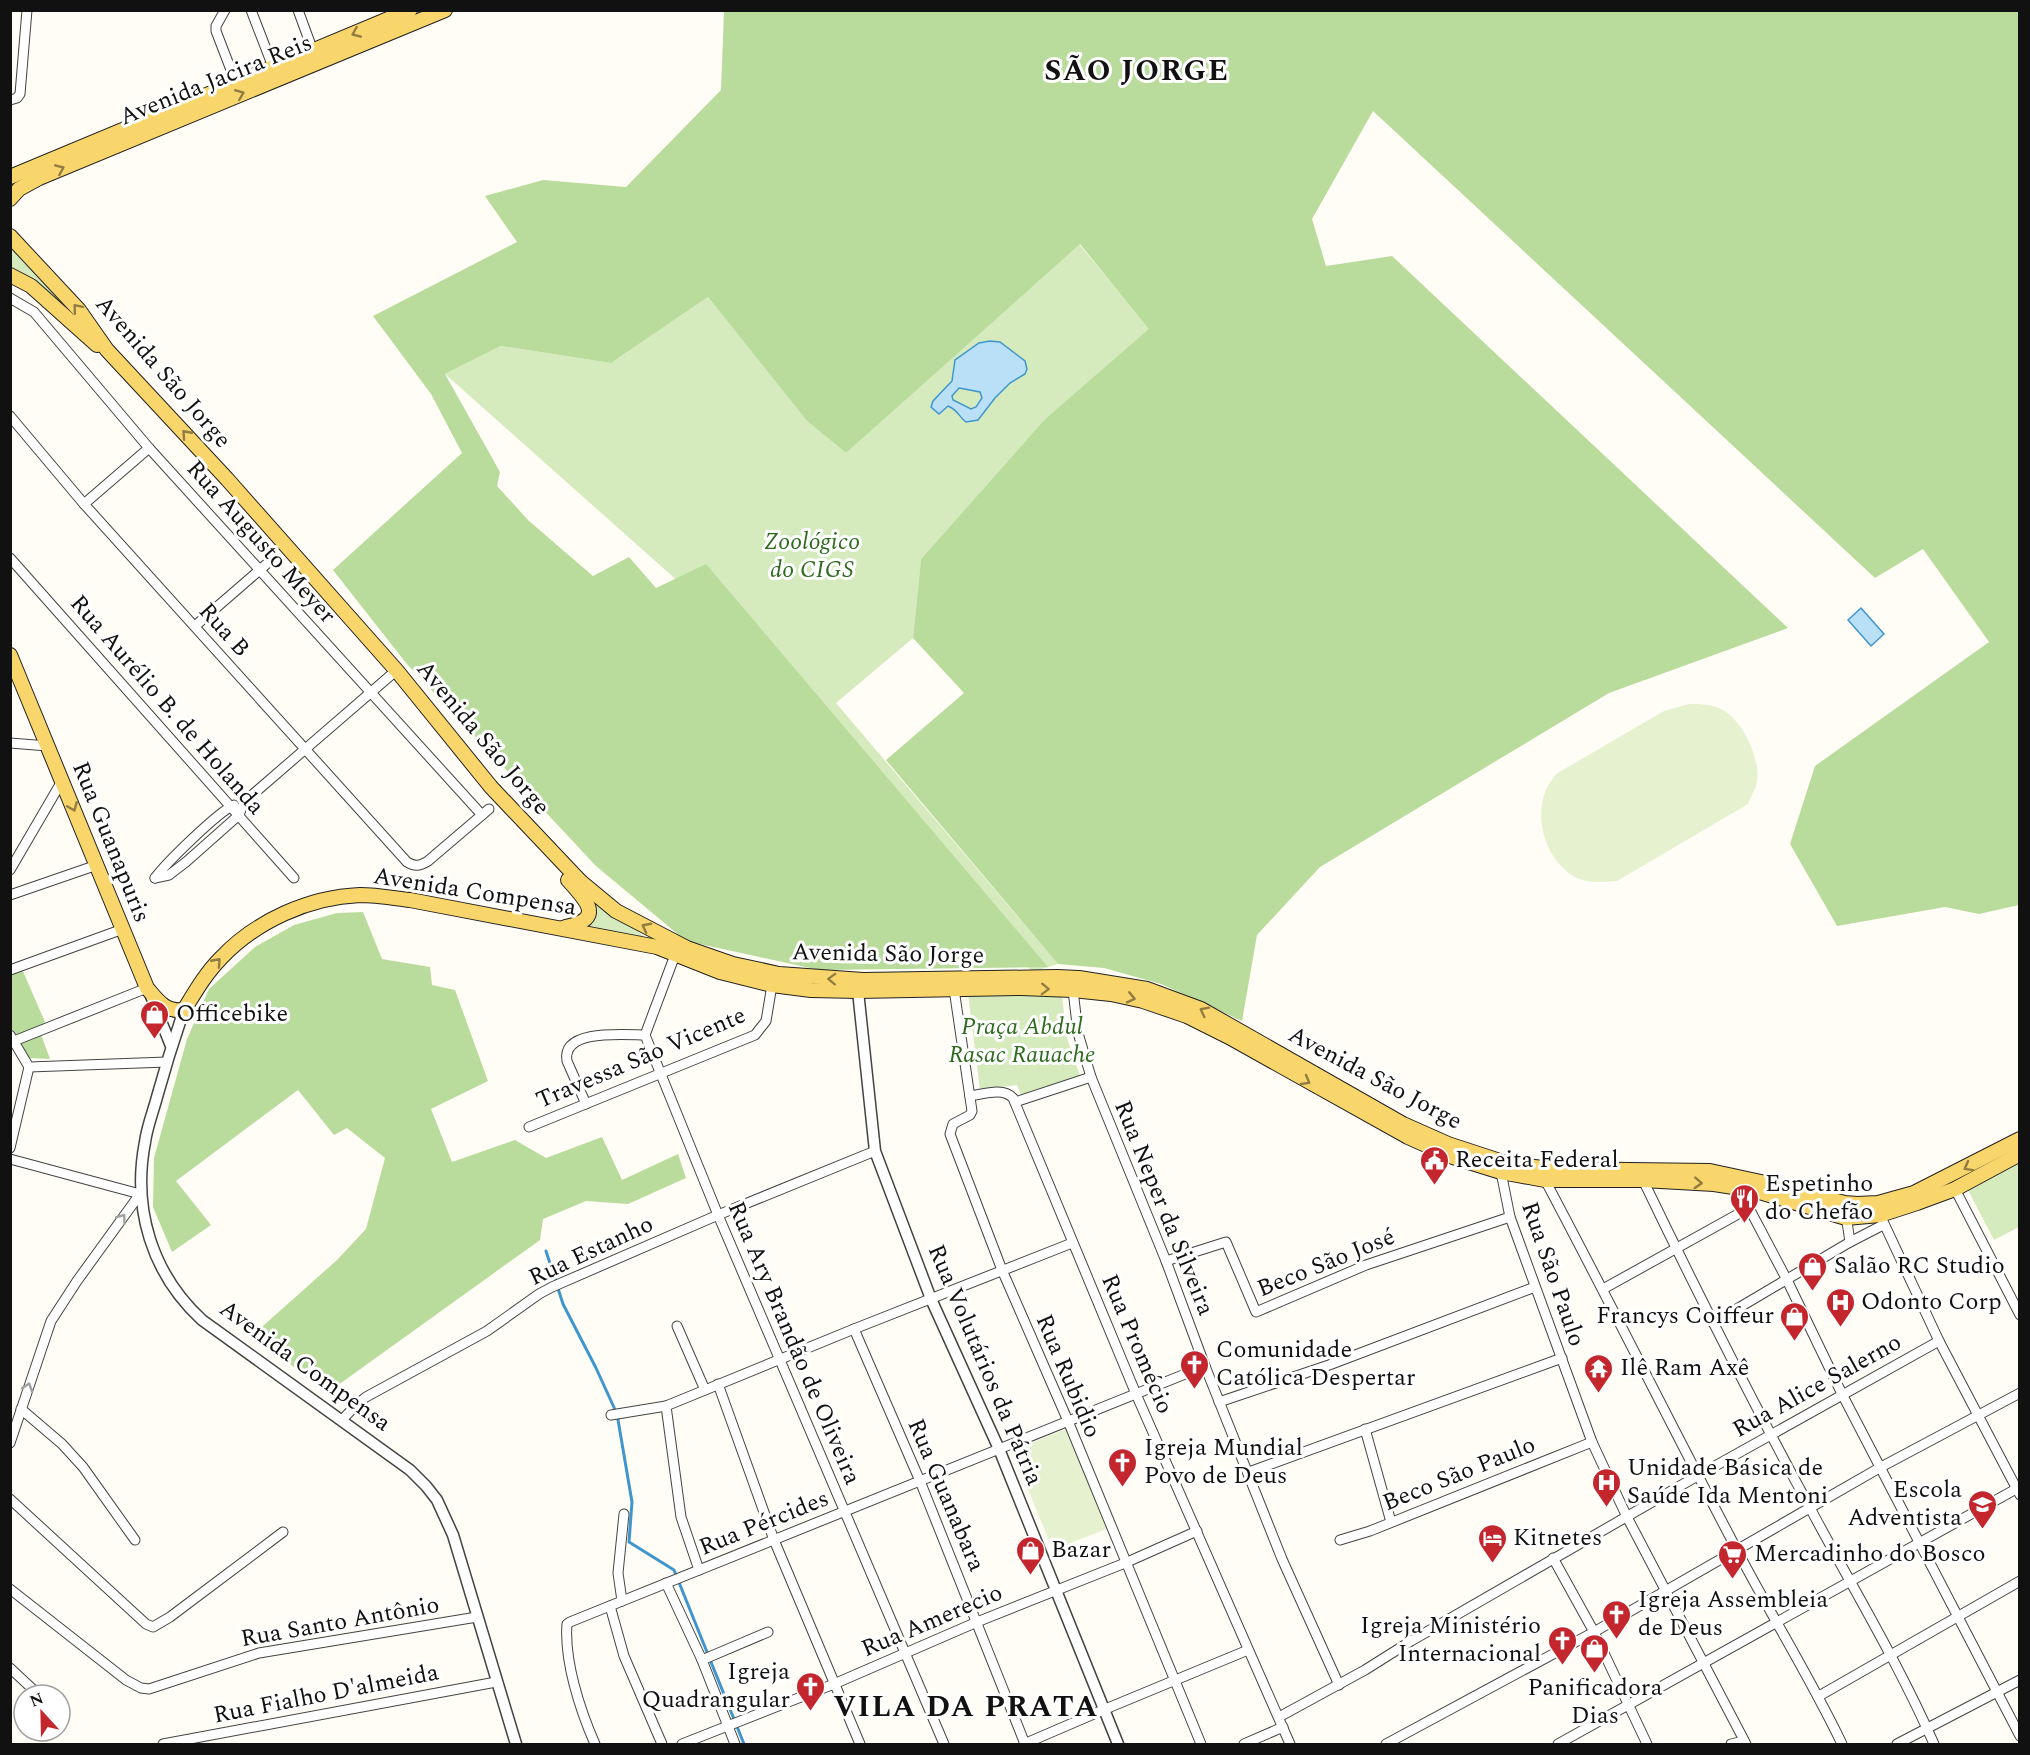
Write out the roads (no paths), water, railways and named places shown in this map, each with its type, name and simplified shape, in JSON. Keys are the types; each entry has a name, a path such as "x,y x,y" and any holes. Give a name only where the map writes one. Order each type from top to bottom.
{"main road":[{"name":"Avenida Jacira Reis","path":"11,176 410,10"},
{"name":"Avenida Jacira Reis","path":"10,199 19,189 39,178 445,10"},
{"name":"Avenida São Jorge","path":"12,234 79,310 108,350 190,438 372,643 491,787 580,882 616,910 687,948 753,969 820,978 863,980 1057,977 1120,983 1147,989 1201,1008 1403,1124 1476,1155 1506,1163 1550,1169 1710,1172 1846,1218 1881,1220 1954,1189 2019,1154"},
{"path":"10,275 31,286 126,370"},
{"path":"372,643 381,663 440,737 586,901 590,908 588,916 582,921 557,927"},
{"name":"Rua Guanapuris","path":"10,655 15,679 48,746 147,988"},
{"name":"Avenida Compensa","path":"184,1010 207,974 240,940 263,924 288,912 337,897 362,895 410,900 657,947"},
{"name":"Avenida São Jorge","path":"657,947 720,972 772,985 811,990 1073,990 1111,994 1143,1001 1187,1016 1229,1037 1408,1137 1453,1157 1501,1172 1545,1180 1643,1180 1754,1185 1845,1203 1878,1203 1914,1194 2019,1139"},
{"path":"147,988 164,1007 174,1011 184,1010"}],"street":[{"path":"10,100 17,98 20,94 27,10"},
{"path":"225,10 216,26 216,31 236,82"},
{"path":"252,10 273,67"},
{"path":"298,10 313,51"},
{"name":"Rua Augusto Meyer","path":"10,298 34,312 148,448 260,569 370,694 485,812 428,861 421,866 413,866"},
{"name":"Rua B","path":"10,416 84,504 304,750 413,866"},
{"path":"84,504 148,448"},
{"name":"Rua Aurélio B. de Holanda","path":"10,558 294,878"},
{"path":"195,626 270,561"},
{"path":"244,802 239,815 169,875 155,878 163,867 231,806 244,802 391,675"},
{"path":"10,743 48,746"},
{"path":"10,870 62,781"},
{"path":"10,896 97,865"},
{"path":"10,970 123,929"},
{"path":"586,1104 567,1060 566,1056 570,1047 595,1036 645,1035 675,955"},
{"name":"Travessa São Vicente","path":"529,1127 755,1035 766,1021 772,985"},
{"path":"10,1148 29,1067 12,1038 147,988"},
{"name":"Rua Guanapuris","path":"147,988 171,1046"},
{"path":"954,989 970,1096 1006,1092 1015,1102"},
{"name":"Rua Neper da Silveira","path":"1073,990 1078,1033 1091,1077 1166,1261 1282,1559 1339,1684"},
{"name":"Rua Volutários da Pátria","path":"858,991 875,1151 930,1299 999,1449 1118,1744"},
{"name":"Avenida Compensa","path":"184,1010 171,1046 145,1141 140,1194 146,1226 158,1262 189,1308 202,1320 410,1470 437,1500 453,1535 516,1744"},
{"name":"Rua Ary Brandão de Oliveira","path":"645,1035 718,1215 944,1744"},
{"path":"29,1067 167,1062"},
{"name":"Rua Neper da Silveira","path":"1015,1102 1091,1077"},
{"name":"Rua Rubidio","path":"970,1096 971,1113 953,1124 950,1134 1002,1270 1068,1421 1202,1744"},
{"name":"Rua Promécio","path":"1015,1102 1136,1394 1290,1744"},
{"name":"Rua Estanho","path":"342,1420 366,1398 487,1331 539,1294 718,1215 875,1151"},
{"path":"10,1159 140,1194 55,1313 45,1335 11,1442"},
{"name":"Rua São Paulo","path":"1501,1172 1510,1217 1592,1442 1627,1517 1745,1743"},
{"path":"1545,1180 1737,1550 1819,1696 1842,1744"},
{"path":"1643,1180 1770,1434 1850,1580 1934,1744"},
{"path":"1754,1185 1749,1208 1842,1394 2019,1736"},
{"path":"1954,1189 2019,1315"},
{"path":"1845,1203 1850,1242"},
{"path":"1603,1289 1749,1208"},
{"name":"Beco São José","path":"1166,1261 1226,1242 1256,1312 1366,1264 1510,1217"},
{"path":"1558,1744 1850,1580 2018,1492 1939,1341 1881,1220 1850,1242 1713,1323"},
{"path":"611,1415 666,1406 1072,1243"},
{"path":"1219,1402 1329,1365 1535,1287"},
{"path":"677,1326 705,1390"},
{"name":"Rua Guanabara","path":"854,1329 920,1481 1025,1744"},
{"name":"Rua Alice Salerno","path":"1279,1717 1770,1434 1939,1341"},
{"path":"1249,1472 1562,1358"},
{"name":"Rua Pércides","path":"595,1744 575,1692 567,1639 567,1624 570,1622 1205,1366"},
{"path":"718,1384 774,1540 860,1744"},
{"path":"1386,1744 1594,1632 1881,1467 2019,1393"},
{"path":"666,1406 681,1517 699,1570"},
{"path":"21,1409 62,1444 83,1467 135,1540"},
{"path":"1365,1429 1391,1522"},
{"name":"Beco São Paulo","path":"1340,1540 1353,1538 1592,1442"},
{"path":"10,1499 153,1627 170,1617 283,1532"},
{"path":"622,1601 618,1573 624,1514"},
{"name":"Rua Amerecio","path":"682,1744 834,1684 1197,1531"},
{"path":"1553,1558 1594,1632 1647,1744"},
{"path":"1819,1696 2019,1581"},
{"path":"666,1583 702,1660 735,1744"},
{"name":"Rua Santo Antônio","path":"10,1589 126,1680 141,1688 149,1689 259,1653 477,1617"},
{"path":"610,1606 624,1656 662,1744"},
{"path":"702,1660 768,1632"},
{"path":"1025,1744 1248,1650"},
{"path":"10,1668 26,1683"},
{"path":"1898,1744 2019,1680"},
{"name":"Rua Fialho D'almeida","path":"164,1744 186,1743 496,1682"},
{"path":"1244,1744 1283,1727"},
{"path":"1577,1734 1581,1744"},
{"path":"1731,1744 1745,1743"}],"water":[{"path":"1000,342 1025,361 1027,369 1025,374 1010,383 978,420 966,422 948,406 939,414 931,407 933,401 952,381 955,360 979,343","holes":["959,388 980,392 982,398 976,407 971,409 953,400 952,396"]},
{"path":"1861,608 1884,634 1871,646 1848,620"}],"waterway":[{"path":"546,1251 563,1304 617,1414 632,1502 629,1542 674,1570 744,1744"}],"place":[{"name":"Officebike","path":"155,1040"},
{"name":"Receita Federal","path":"1434,1186"},
{"name":"Espetinho do Chefão","path":"1744,1224"},
{"name":"Salão RC Studio","path":"1813,1292"},
{"name":"Odonto Corp","path":"1840,1328"},
{"name":"Francys Coiffeur","path":"1795,1342"},
{"name":"Comunidade Católica Despertar","path":"1195,1390"},
{"name":"Ilê Ram Axê","path":"1599,1394"},
{"name":"Igreja Mundial Povo de Deus","path":"1123,1488"},
{"name":"Unidade Básica de Saúde Ida Mentoni","path":"1606,1508"},
{"name":"Escola Adventista","path":"1983,1530"},
{"name":"Kitnetes","path":"1492,1564"},
{"name":"Bazar","path":"1030,1576"},
{"name":"Mercadinho do Bosco","path":"1733,1580"},
{"name":"Igreja Assembleia de Deus","path":"1617,1640"},
{"name":"Igreja Ministério Internacional","path":"1562,1666"},
{"name":"Panificadora Dias","path":"1595,1674"},
{"name":"Igreja Quadrangular","path":"811,1712"}],"district":[{"name":"SÃO JORGE","path":"1137,71"},
{"name":"VILA DA PRATA","path":"966,1707"}],"park label":[{"name":"Zoológico do CIGS","path":"812,556"},
{"name":"Praça Abdul Rasac Rauache","path":"1022,1041"}]}
